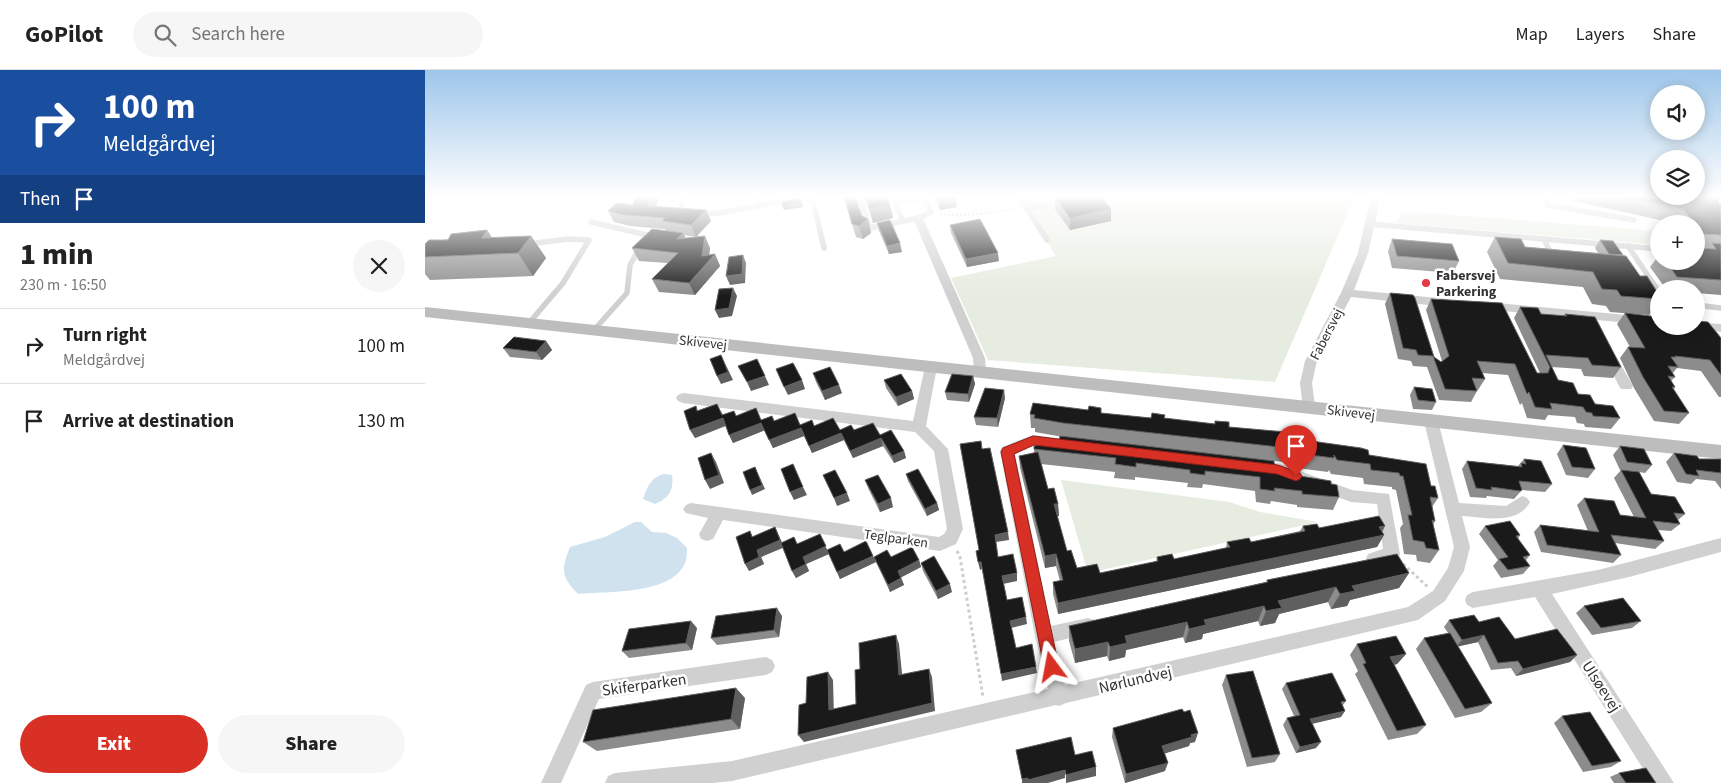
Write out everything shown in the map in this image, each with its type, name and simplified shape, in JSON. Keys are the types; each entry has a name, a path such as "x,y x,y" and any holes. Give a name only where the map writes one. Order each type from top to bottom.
{"street":[{"path":"928,229 979,358 981,372"},
{"name":"Fabersvej","path":"1308,406 1306,383 1311,361 1347,293 1363,253 1368,229"},
{"name":"Fabersvej","path":"1347,293 1468,305 1503,312 1591,320 1650,322"},
{"path":"1415,300 1420,316"},
{"name":"Skivevej","path":"425,312 1721,452"},
{"path":"1705,326 1721,328"},
{"path":"1705,331 1715,342"},
{"path":"1603,342 1625,386"},
{"path":"919,427 931,367"},
{"path":"683,398 919,427 941,449 955,530 951,539"},
{"name":"Nørlundvej","path":"615,783 732,771 1412,614 1439,596 1456,570 1462,547 1431,421"},
{"path":"1059,697 1007,452 1033,440 1082,446"},
{"path":"1239,465 1278,469 1351,496 1384,498 1392,554 1363,561"},
{"path":"1453,509 1509,512 1522,502"},
{"name":"Teglparken","path":"691,509 940,544 951,539"},
{"path":"707,534 719,513"},
{"path":"1473,600 1540,590 1662,563 1721,545"},
{"name":"Ulsøevej","path":"1540,590 1665,783"},
{"path":"1045,636 1102,623"},
{"name":"Skiferparken","path":"551,783 593,691 767,666"}],"lane":[{"path":"622,229 657,236"},
{"path":"819,229 824,248"},
{"path":"1040,229 1047,240"},
{"path":"1432,229 1650,248"},
{"path":"1488,234 1491,241"},
{"path":"594,330 627,293 630,265 647,235"},
{"path":"520,245 568,239 589,240 563,283 529,323"},
{"path":"1544,239 1551,254"},
{"path":"1627,246 1651,280"},
{"path":"1541,253 1560,254"},
{"path":"1705,306 1721,308"}],"path":[{"path":"951,539 960,557 985,714"},
{"path":"1392,554 1439,596"}],"shaded area":[{"path":"1040,229 1341,229 1275,382 988,360 951,278 1056,256"},
{"path":"1470,229 1650,230 1650,244"},
{"path":"1061,480 1229,502 1260,512 1318,522 1088,573"}],"water":[{"path":"664,474 672,475 672,485 667,496 655,504 643,499 650,483 656,477"},
{"path":"635,522 641,522 652,532 666,533 677,538 687,548 686,561 678,573 667,581 653,586 621,591 578,594 568,582 564,572 570,547 605,537"}],"building":[{"path":"652,229 654,229 683,233 677,239 705,236 702,256 715,254 689,283 652,279 678,253 632,248"},
{"path":"880,229 894,229 900,243 887,246"},
{"path":"952,229 985,229 998,253 966,259"},
{"path":"1705,229 1721,229 1721,235 1705,234"},
{"path":"487,230 482,238 531,236 518,253 425,257 425,244 429,240 448,240 451,234"},
{"path":"1495,237 1521,239 1525,247 1626,256 1640,276 1647,276 1650,281 1650,298 1621,296 1617,290 1602,289 1593,272 1508,263"},
{"path":"1392,239 1452,244 1459,261 1397,256"},
{"path":"1600,240 1613,241 1623,255 1609,254"},
{"path":"1712,243 1721,244 1721,280 1677,277 1672,270 1705,270 1705,248 1716,249"},
{"path":"743,255 742,274 726,276 729,257"},
{"path":"733,288 729,308 715,310 719,289"},
{"path":"1390,293 1413,295 1434,357 1441,362 1449,356 1431,299 1502,303 1537,373 1548,373 1550,367 1520,307 1538,308 1541,314 1595,317 1621,367 1592,365 1588,358 1546,355 1558,380 1573,383 1578,394 1590,395 1595,404 1613,406 1620,418 1593,416 1592,413 1586,412 1583,407 1550,403 1552,409 1535,407 1529,392 1527,394 1515,364 1477,361 1485,379 1472,378 1477,391 1445,389 1433,356 1418,355 1416,350 1403,348"},
{"path":"1625,313 1650,316 1650,335 1705,335 1705,322 1708,322 1721,338 1721,375 1710,360 1671,357 1678,367 1668,366 1675,377 1668,376 1675,387 1672,387 1689,413 1664,411 1643,377 1628,347 1645,348"},
{"path":"514,337 546,341 536,352 503,348"},
{"path":"721,355 728,372 717,376 710,359"},
{"path":"757,359 765,376 747,382 738,366"},
{"path":"793,363 802,380 784,387 776,369"},
{"path":"830,367 839,385 822,391 813,373"},
{"path":"901,374 912,391 896,397 884,380"},
{"path":"952,374 973,376 968,394 945,392"},
{"path":"1414,387 1432,389 1436,402 1418,400"},
{"path":"985,388 1004,390 997,418 974,417"},
{"path":"1033,403 1088,410 1089,406 1101,408 1101,413 1151,418 1152,413 1165,415 1164,418 1215,424 1215,421 1229,422 1229,427 1297,433 1297,439 1361,448 1368,450 1369,455 1426,464 1431,486 1435,486 1438,498 1430,497 1435,521 1432,520 1439,550 1426,548 1424,542 1413,540 1408,515 1412,515 1403,476 1400,476 1399,473 1371,470 1370,464 1337,460 1334,455 1334,458 1302,454 1297,449 1063,423 1034,418 1035,415 1030,414"},
{"path":"717,404 722,415 734,411 736,416 756,408 761,420 772,416 774,421 795,413 800,425 812,420 814,426 833,418 840,430 851,425 854,430 873,423 880,435 891,430 904,451 892,456 881,438 850,451 841,433 809,446 801,428 769,440 761,423 729,435 723,418 690,430 684,411 696,406 697,411"},
{"path":"1060,436 1274,461 1275,472 1331,481 1331,484 1337,485 1339,497 1302,494 1302,491 1274,488 1275,491 1260,489 1260,477 1205,471 1205,475 1190,473 1190,470 1136,463 1136,467 1115,464 1116,458 1034,449 1034,446 1059,442"},
{"path":"981,441 982,449 990,448 1008,532 995,535 998,557 1013,554 1017,573 1002,576 1007,600 1022,597 1026,617 1010,621 1016,648 1032,644 1036,667 1001,674 981,562 978,562 976,551 979,550 960,444"},
{"path":"1563,445 1586,448 1595,469 1572,467"},
{"path":"1620,446 1644,449 1652,465 1627,462"},
{"path":"1038,452 1048,489 1054,488 1058,504 1054,504 1067,551 1071,550 1077,568 1097,564 1100,573 1158,561 1157,557 1172,554 1174,559 1230,547 1227,542 1249,538 1251,542 1305,531 1303,526 1317,524 1319,528 1379,516 1385,526 1379,527 1384,535 1058,603 1053,582 1063,580 1056,554 1045,556 1019,456"},
{"path":"711,453 719,475 705,480 698,458"},
{"path":"1674,453 1697,456 1699,459 1721,459 1721,473 1696,470 1699,476 1686,474"},
{"path":"1524,459 1541,461 1552,484 1519,481 1522,490 1520,491 1491,487 1492,490 1476,488 1467,461 1522,467 1521,463 1526,464"},
{"path":"793,464 803,487 790,492 781,469"},
{"path":"755,467 762,485 750,490 743,472"},
{"path":"918,469 937,503 925,509 906,474"},
{"path":"835,470 847,493 834,498 823,475"},
{"path":"1621,470 1639,472 1651,494 1675,497 1685,514 1674,513 1680,524 1653,521 1664,541 1611,535 1621,555 1547,545 1540,525 1599,532 1584,498 1614,501 1620,515 1646,518"},
{"path":"878,475 891,498 878,504 865,480"},
{"path":"1510,521 1520,535 1516,536 1530,555 1523,557 1530,566 1508,570 1499,559 1508,557 1485,526"},
{"path":"775,527 780,540 757,550 759,557 745,564 736,537 750,531 752,537"},
{"path":"820,534 826,546 803,557 806,564 792,571 781,543 794,537 797,544"},
{"path":"866,541 873,556 837,572 827,550 840,544 844,552"},
{"path":"912,547 919,560 898,571 901,578 888,585 874,557 887,550 891,557"},
{"path":"1397,554 1409,573 1352,586 1355,591 1340,594 1336,587 1278,601 1282,608 1266,611 1264,606 1204,620 1206,625 1189,629 1187,622 1125,636 1127,643 1110,647 1108,642 1075,649 1069,626 1268,582 1267,580"},
{"path":"934,556 950,584 936,591 921,563"},
{"path":"1623,598 1641,621 1601,628 1584,606"},
{"path":"777,608 774,630 711,638 716,616"},
{"path":"1474,615 1479,622 1499,617 1515,639 1557,629 1577,655 1523,669 1518,661 1498,663 1484,635 1462,640 1449,620"},
{"path":"691,621 686,643 622,651 629,629"},
{"path":"1450,633 1492,703 1465,709 1424,638"},
{"path":"896,635 899,675 929,669 932,703 798,735 799,705 806,703 807,677 828,672 829,710 856,704 855,670 860,669 859,643"},
{"path":"1396,636 1406,654 1390,657 1426,725 1397,731 1363,664 1366,663 1357,644"},
{"path":"1253,671 1280,754 1252,758 1226,675"},
{"path":"1332,673 1346,701 1341,702 1345,711 1310,719 1321,742 1300,747 1287,718 1300,715 1286,683"},
{"path":"736,688 731,719 583,742 593,710"},
{"path":"1182,709 1184,712 1190,710 1198,733 1191,735 1192,737 1162,746 1168,763 1126,774 1113,728"},
{"path":"1590,712 1621,761 1592,766 1562,716"},
{"path":"1071,737 1075,755 1092,751 1096,767 1066,775 1065,770 1028,780 1028,778 1022,779 1016,750"},
{"path":"1646,768 1656,783 1626,783 1619,773"}],"place":[{"name":"Fabersvej Parkering","path":"1426,283"}],"route":[{"path":"1052,667 1007,452 1033,440 1278,469 1296,476"}]}
